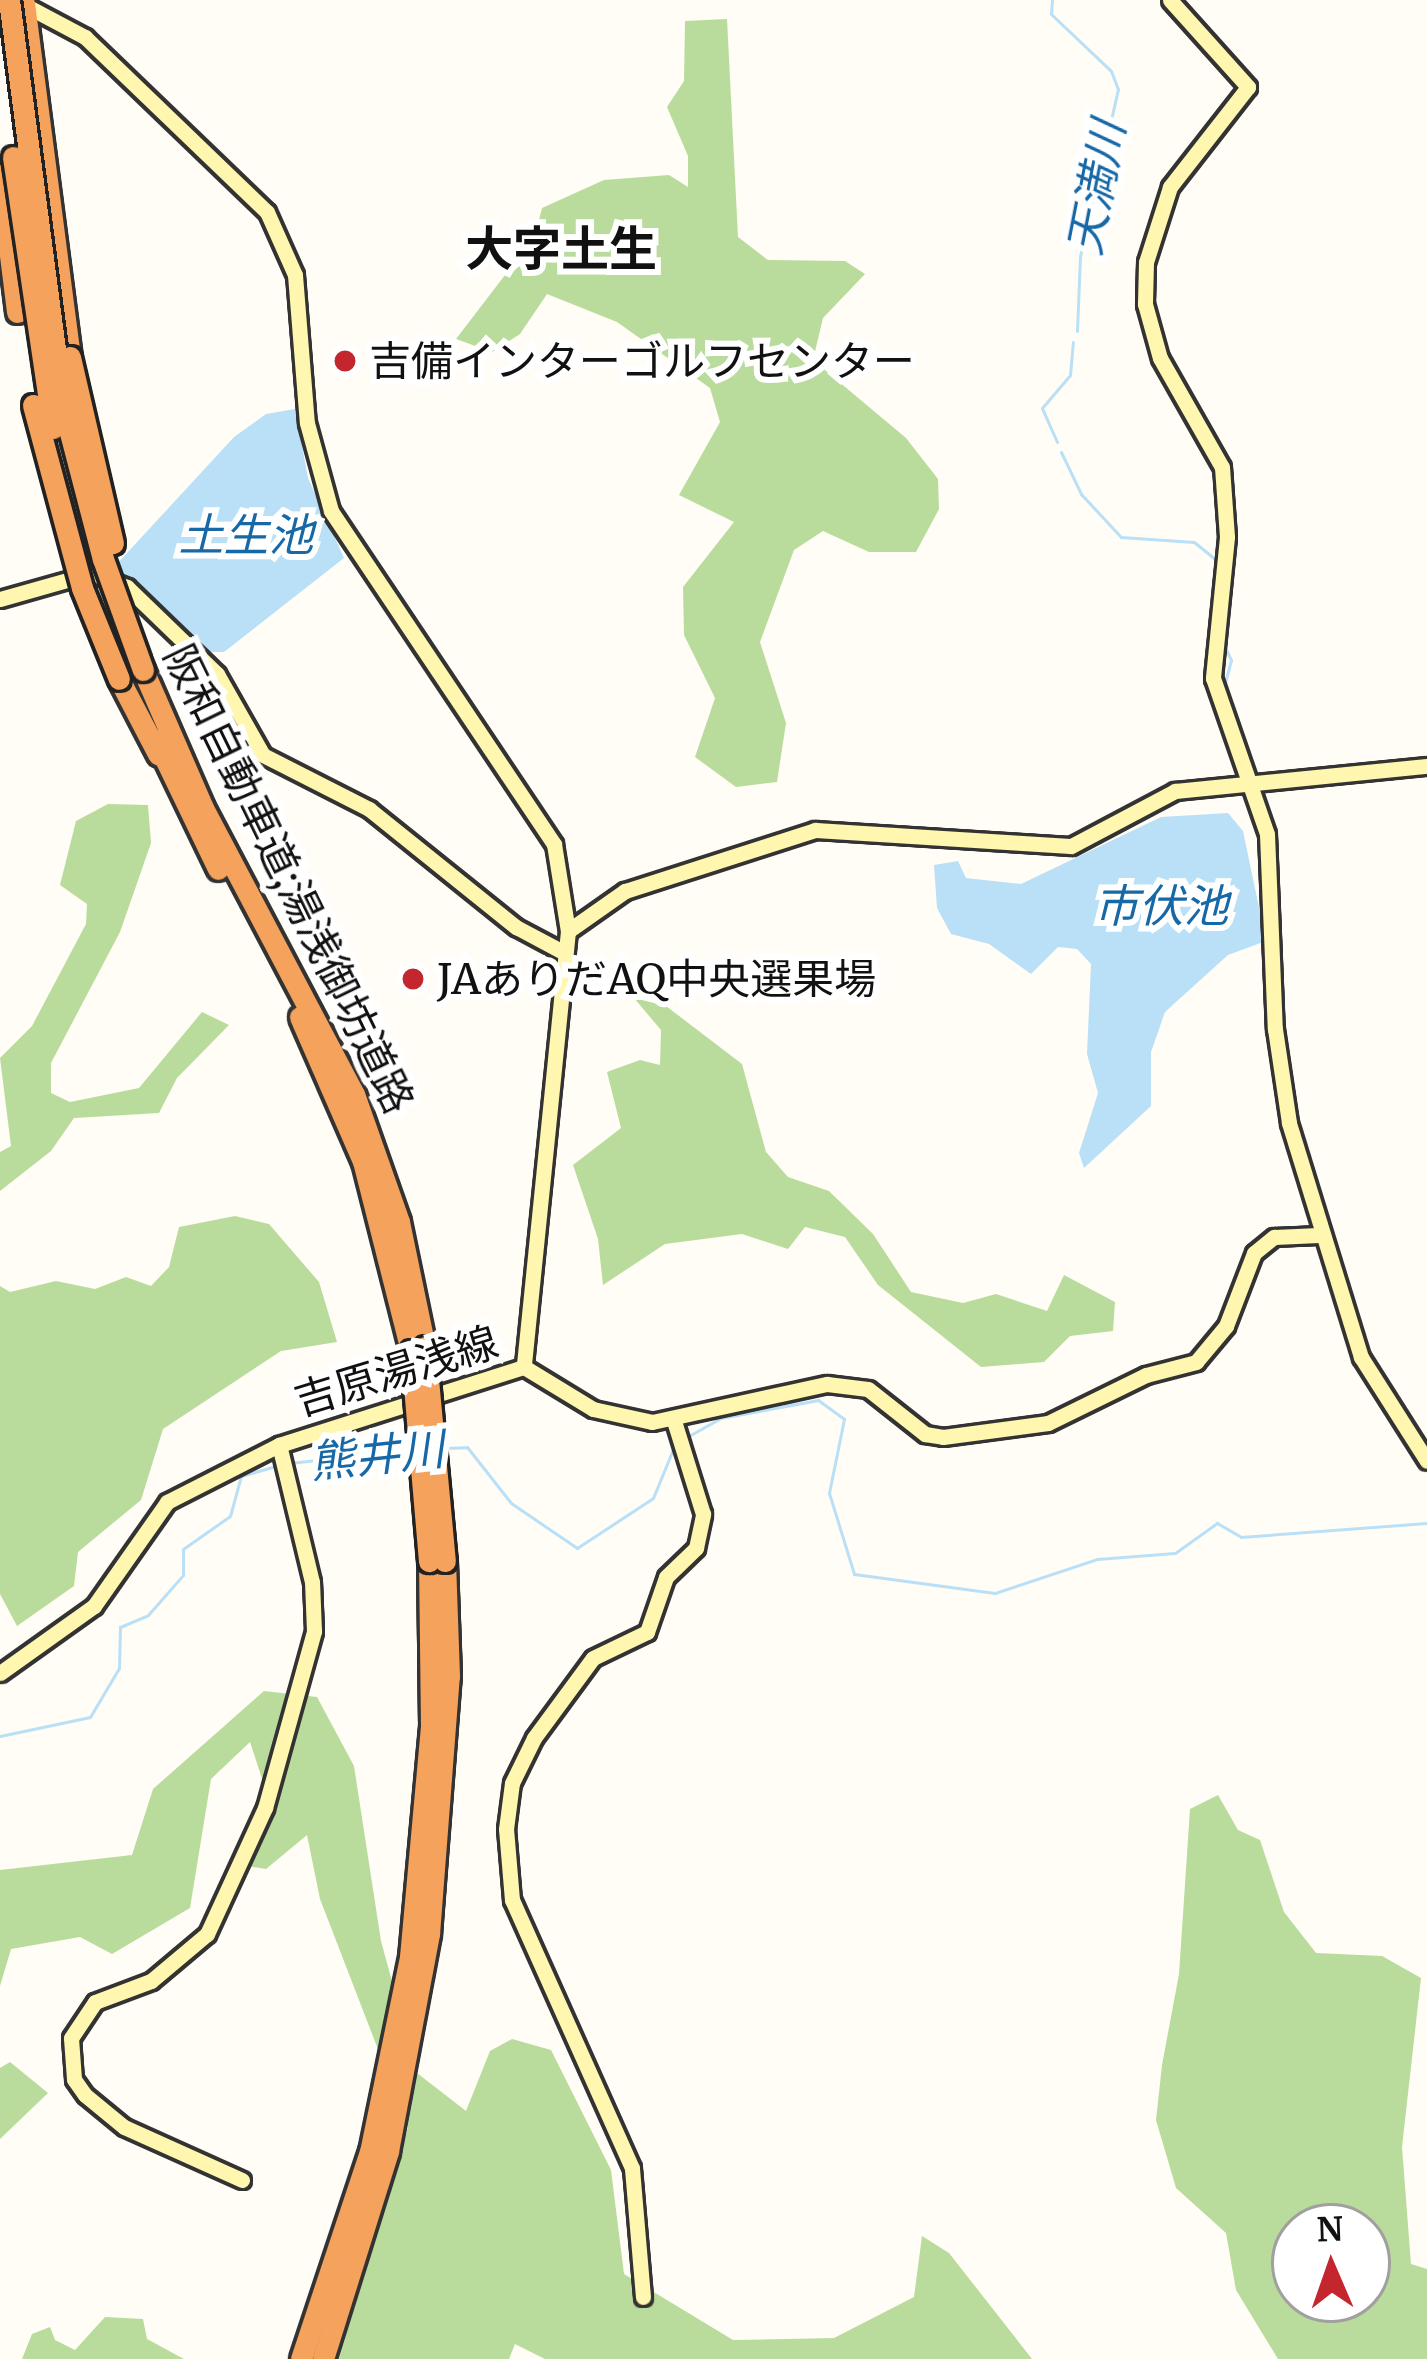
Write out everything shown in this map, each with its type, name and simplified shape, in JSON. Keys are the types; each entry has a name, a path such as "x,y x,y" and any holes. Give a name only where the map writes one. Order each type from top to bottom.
{"highway":[{"path":"18,1 70,357 136,673"},
{"name":"阪和自動車道;湯浅御坊道路","path":"18,1 62,402 136,673 355,1094 399,1222 418,1349 437,1561 438,1740 429,1934 394,2094 323,2359"},
{"name":"阪和自動車道;湯浅御坊道路","path":"0,55 42,377 75,514 185,808 348,1121 418,1349"},
{"path":"0,176 17,312 57,503 136,673"},
{"name":"阪和自動車道;湯浅御坊道路","path":"302,2359 394,2094"}],"street":[{"path":"1170,0 1248,87 1169,188 1146,262 1144,304 1160,358 1222,467 1227,537 1213,678 1267,834 1280,1072 1319,1235 1360,1357 1427,1461"},
{"path":"18,1 85,37 268,212 295,275 310,445 331,511 535,807 559,862 568,931 524,1367"},
{"path":"0,599 92,573 127,587 217,674 263,755 369,809 516,927 565,953"},
{"path":"568,931 600,902 773,839 840,829 1071,845 1150,798 1427,766"},
{"name":"吉原湯浅線","path":"0,1673 94,1606 167,1502 279,1445 524,1367 618,1418 674,1420 738,1399 827,1384 868,1389 925,1434 943,1437 1049,1422 1146,1375 1196,1362 1226,1327 1253,1252 1274,1237 1319,1235"},
{"path":"643,2297 632,2168 512,1900 506,1828 512,1783 534,1738 593,1658 646,1632 666,1577 696,1548 703,1514 674,1420"},
{"path":"242,2180 124,2127 85,2095 74,2079 71,2038 94,2002 151,1981 208,1934 237,1884 291,1721 314,1631 312,1582 279,1445"}],"green space":[{"path":"727,19 738,237 768,260 845,261 865,274 823,318 813,360 906,438 938,479 939,509 916,552 869,552 823,531 794,550 760,642 786,723 777,782 736,787 695,757 715,698 684,635 683,587 734,522 679,495 720,422 710,388 617,322 547,294 520,334 492,352 456,339 535,236 542,208 604,180 669,175 688,187 688,156 667,107 684,81 685,21"},
{"path":"108,804 148,805 151,843 120,932 51,1063 51,1093 70,1102 139,1088 202,1012 229,1025 177,1078 159,1113 74,1118 51,1151 0,1191 0,1152 11,1146 0,1058 32,1026 86,924 87,904 60,885 76,821"},
{"path":"634,998 666,1006 742,1064 766,1152 788,1177 829,1191 873,1234 911,1292 963,1303 996,1294 1047,1311 1064,1275 1115,1302 1113,1331 1070,1336 1044,1362 981,1367 878,1285 845,1237 805,1227 788,1249 742,1234 665,1244 603,1285 598,1239 573,1165 621,1128 607,1072 640,1060 660,1065 661,1030"},
{"path":"235,1216 269,1224 319,1282 337,1342 281,1351 163,1429 141,1500 78,1552 74,1586 17,1626 0,1594 0,1286 10,1292 56,1281 95,1289 126,1277 151,1286 169,1267 179,1227"},
{"path":"264,1691 317,1697 354,1766 381,1941 417,2073 466,2111 490,2051 512,2039 551,2050 611,2170 624,2274 733,2340 834,2338 914,2297 922,2236 949,2253 1032,2359 545,2359 515,2344 509,2359 339,2359 408,2127 320,1899 307,1835 266,1869 241,1865 269,1800 250,1742 211,1779 190,1908 112,1954 80,1937 11,1949 0,1986 0,1870 132,1855 153,1789"},
{"path":"1218,1795 1238,1830 1260,1840 1284,1912 1316,1953 1382,1956 1421,1978 1402,2147 1411,2264 1427,2269 1427,2359 1278,2359 1236,2290 1226,2233 1176,2188 1156,2120 1179,1974 1190,1809"},
{"path":"10,2062 48,2093 0,2139 0,2068"},
{"path":"105,2317 143,2319 147,2339 184,2359 22,2359 32,2334 50,2327 55,2340 75,2350"}],"water":[{"name":"土生池","path":"295,409 308,478 344,558 224,652 200,652 115,566 234,437 266,414"},
{"name":"市伏池","path":"1228,813 1243,831 1266,941 1228,955 1165,1012 1151,1052 1151,1106 1084,1168 1079,1153 1098,1093 1087,1054 1091,964 1077,949 1058,947 1031,974 989,944 951,934 937,908 934,865 958,861 966,878 1021,884 1161,817"}],"waterway":[{"name":"天満川","path":"1052,0 1051,14 1111,71 1118,89 1080,256 1077,331"},
{"name":"天満川","path":"1057,442 1042,408 1070,375 1073,342"},
{"name":"天満川","path":"1061,452 1081,494 1121,537 1194,542 1220,563"},
{"name":"天満川","path":"1226,624 1232,578"},
{"name":"天満川","path":"1224,645 1231,660 1224,687"},
{"name":"熊井川","path":"685,1438 721,1418 818,1400 844,1419 829,1493 854,1574 995,1593 1097,1559 1175,1553 1217,1523 1241,1537 1427,1523"},
{"name":"熊井川","path":"444,1448 467,1447 511,1503 577,1548 653,1498 676,1442"},
{"name":"熊井川","path":"289,1463 411,1450"},
{"name":"熊井川","path":"0,1736 90,1717 119,1668 120,1627 148,1615 183,1575 183,1549 230,1516 241,1476 279,1465"}],"place":[{"name":"吉備インターゴルフセンター","path":"345,361"},
{"name":"JAありだAQ中央選果場","path":"413,979"}],"district":[{"name":"大字土生","path":"561,250"}]}
